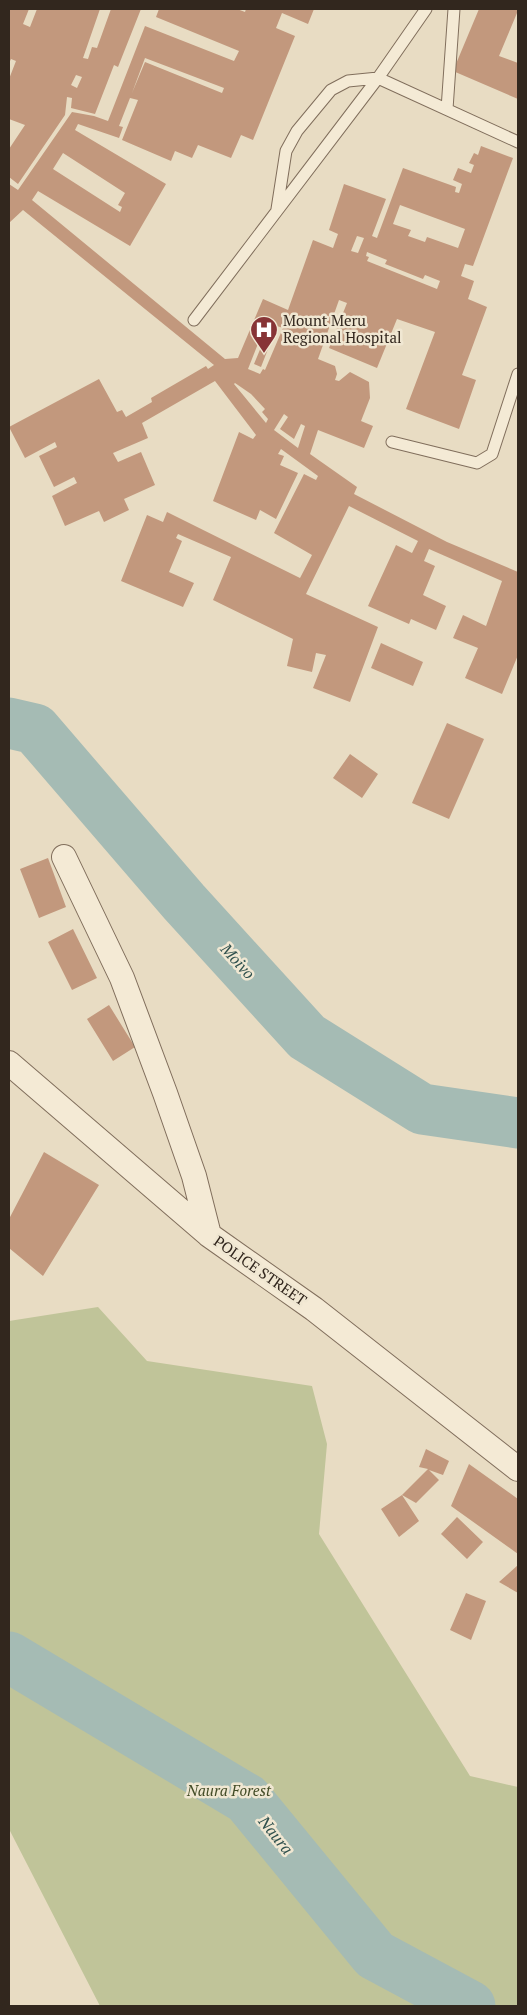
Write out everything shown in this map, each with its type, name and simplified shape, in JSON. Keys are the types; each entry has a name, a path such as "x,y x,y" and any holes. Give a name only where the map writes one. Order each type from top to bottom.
{"street":[{"path":"64,857 122,978 191,1167 209,1234"},
{"name":"POLICE STREET","path":"9,1063 209,1234 314,1309 518,1469"}],"lane":[{"path":"194,320 378,78 426,9"},
{"path":"447,109 454,9"},
{"path":"277,210 286,151 297,131 331,90 348,80 378,78 518,142"},
{"path":"392,442 477,463 492,454 518,374"}],"green space":[{"name":"Naura Forest","path":"98,1307 147,1361 312,1386 327,1444 319,1534 470,1776 518,1787 518,2006 100,2006 9,1829 9,1321"}],"building":[{"path":"9,9 29,9 23,24 30,27 37,9 100,9 83,58 88,59 92,47 97,48 111,9 141,9 118,67 114,65 95,114 71,108 72,98 67,97 65,115 18,184 9,177 9,149 25,125 9,119 9,79 16,61 11,59 9,63","holes":["76,75 82,77 77,88 71,85"]},
{"path":"159,9 237,9 245,12 246,9 314,9 308,24 282,13 276,28 295,36 253,140 241,135 231,158 198,145 192,158 175,151 171,161 122,140 138,100 130,98 119,126 123,127 119,138 78,124 75,130 166,184 130,246 38,191 32,200 225,359 238,358 263,299 288,310 313,240 333,248 338,234 329,230 344,184 386,199 372,236 377,238 403,168 456,187 455,192 459,193 462,184 453,180 458,168 471,173 474,165 469,163 474,153 478,155 481,146 513,158 473,266 465,264 461,276 474,281 468,299 487,307 462,375 476,380 459,429 406,409 435,332 397,319 377,368 329,348 347,303 339,300 318,359 335,366 337,374 335,380 339,381 350,372 369,382 370,398 361,421 373,426 364,448 318,430 310,454 357,487 354,494 447,542 518,572 518,655 502,694 465,678 478,648 453,638 463,615 486,626 502,581 429,549 424,561 435,566 423,595 446,606 436,630 411,619 409,624 368,606 396,545 412,553 418,541 349,506 306,594 378,627 350,702 313,688 326,655 316,653 312,672 287,666 293,639 213,600 231,557 178,534 176,538 182,541 169,572 194,583 183,607 121,581 147,515 163,522 167,512 300,578 312,555 274,533 304,474 316,480 318,476 281,449 278,454 284,456 280,465 298,473 276,519 260,510 256,520 213,501 239,432 253,439 256,435 215,381 142,423 148,438 113,453 118,462 141,452 155,485 124,499 129,510 104,522 99,511 65,526 52,496 77,483 74,477 54,487 39,456 57,447 55,442 25,458 9,427 99,379 117,412 122,410 126,417 152,402 151,398 206,366 208,369 214,365 23,210 9,223 9,184 18,190 72,112 108,121 145,26 234,61 239,51 156,17","holes":["145,58 224,88 222,93 145,62 132,93","63,153 125,193 118,205 122,207 120,212 53,169","400,205 465,229 458,248 427,237 425,242 408,236 411,230 393,224","357,236 364,238 358,253 351,251","367,252 387,260 385,264 423,279 425,275 440,281 437,289 367,261 369,257 366,256","267,321 271,323 254,364 261,367 277,326 283,328 265,370 263,369 260,374 248,369","235,383 251,394 265,409 262,412 268,419 266,423 234,384","284,414 288,417 280,429 294,439 301,424 305,426 298,448 274,430"]},
{"path":"479,9 518,9 518,14 499,56 518,63 518,99 453,71"},
{"path":"381,643 423,662 413,686 371,668"},
{"path":"447,723 484,739 449,819 412,803"},
{"path":"350,754 378,774 362,798 333,778"},
{"path":"48,858 66,907 39,918 20,869"},
{"path":"73,929 97,978 72,990 48,942"},
{"path":"109,1005 135,1047 113,1061 87,1019"},
{"path":"44,1152 99,1185 43,1276 9,1248 9,1219"},
{"path":"426,1449 449,1461 443,1475 429,1470 439,1480 416,1503 402,1495 428,1469 419,1467"},
{"path":"469,1464 518,1499 518,1554 451,1506"},
{"path":"402,1495 419,1521 399,1537 381,1509"},
{"path":"457,1517 483,1542 467,1559 441,1534"},
{"path":"518,1565 518,1593 499,1582"},
{"path":"466,1593 486,1601 471,1640 450,1630"}],"waterway":[{"name":"Moivo","path":"9,723 35,729 184,902 307,1037 422,1109 518,1123"},
{"name":"Naura","path":"9,1657 247,1799 375,1955 470,2006"}],"place":[{"name":"Mount Meru Regional Hospital","path":"264,354"}]}
